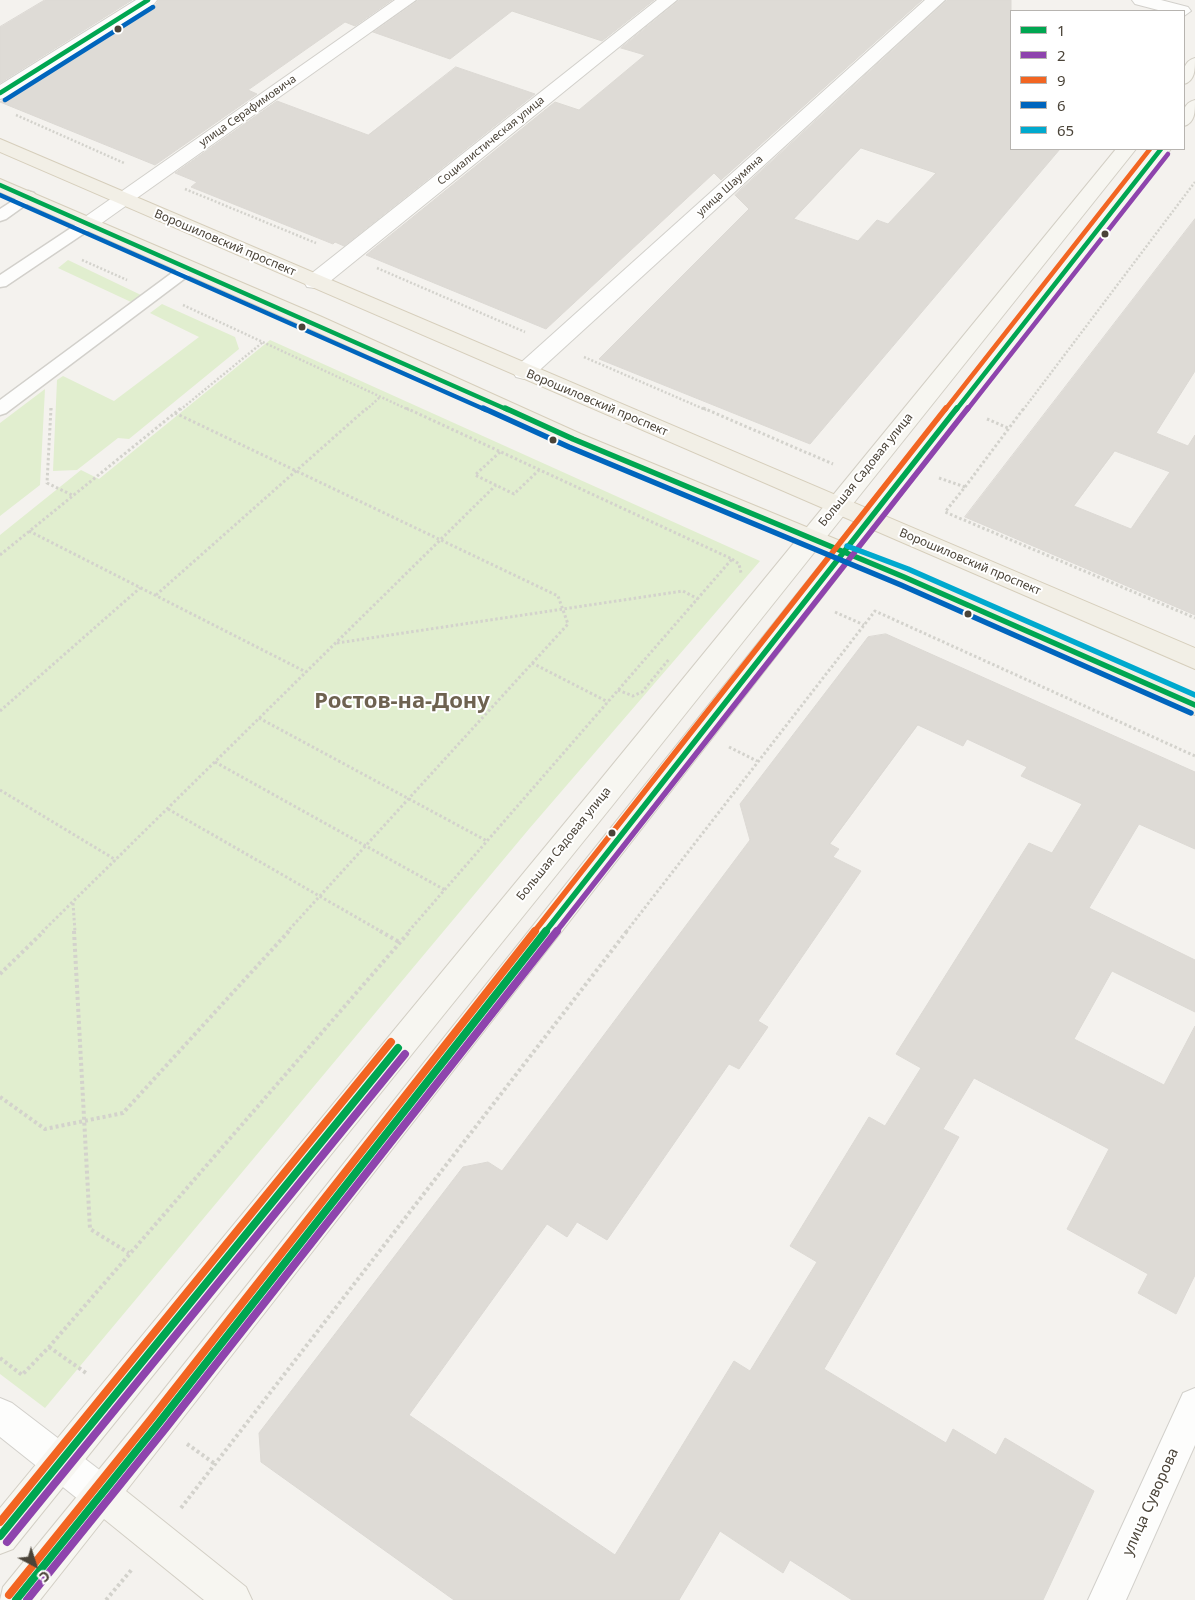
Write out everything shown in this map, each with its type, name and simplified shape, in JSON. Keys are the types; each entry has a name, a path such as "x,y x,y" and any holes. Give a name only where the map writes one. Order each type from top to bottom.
{"main road":[{"path":"1185,77 1195,64"},
{"path":"1185,119 1195,106"},
{"name":"Ворошиловский проспект","path":"0,146 1195,659"},
{"name":"Большая Садовая улица","path":"0,1536 62,1463 1125,150"},
{"path":"16,1600 871,520 1160,150"},
{"path":"0,185 190,267 573,439 844,554 904,577 1195,705"},
{"path":"101,1494 233,1600"}],"street":[{"path":"0,92 148,0"},
{"name":"улица Серафимовича","path":"89,223 407,0"},
{"name":"Социалистическая улица","path":"315,282 668,0"},
{"name":"улица Шаумяна","path":"524,372 936,0"},
{"path":"1141,0 1176,10"},
{"name":"улица Суворова","path":"1107,1600 1195,1405"},
{"path":"0,1415 101,1494"}],"lane":[{"path":"0,216 28,196"},
{"path":"0,282 89,223"},
{"path":"0,409 190,267"}],"path":[{"path":"9,113 154,177 347,256 837,465"},
{"path":"1195,182 946,512 1195,618"},
{"path":"53,247 732,559 739,564 742,571 738,577"},
{"path":"0,555 263,342"},
{"path":"41,378 52,384 47,483 74,496"},
{"path":"156,596 380,397"},
{"path":"0,1097 46,1129 123,1114 568,624 558,596 175,413"},
{"path":"986,419 1010,429"},
{"path":"500,452 475,475 514,494 538,470"},
{"path":"938,477 965,487"},
{"path":"0,974 496,485"},
{"path":"29,531 306,672"},
{"path":"0,1358 22,1375 49,1347 732,559"},
{"path":"0,711 140,588"},
{"path":"335,644 683,591 698,599"},
{"path":"106,1600 156,1540 875,611 1195,756"},
{"path":"828,618 833,612 864,626"},
{"path":"532,663 608,702"},
{"path":"618,690 633,696 642,692 648,685"},
{"path":"259,718 487,841"},
{"path":"732,740 727,746 758,761"},
{"path":"215,762 445,890"},
{"path":"0,790 116,860"},
{"path":"167,809 399,942"},
{"path":"73,902 90,1229 129,1253"},
{"path":"49,1347 116,1395"}],"green space":[{"path":"68,260 141,295 131,302 58,268"},
{"path":"162,304 235,337 239,349 129,439 118,438 77,470 53,471 57,380 63,376 114,401 199,337 150,313"},
{"path":"270,340 760,561 529,829 45,1408 0,1374 0,535 81,470 99,479"},
{"path":"45,389 40,485 0,516 0,423"}],"building":[{"path":"45,0 132,0 0,83 0,27"},
{"path":"159,0 392,0 355,26 345,22 248,90 257,94 155,165 0,102 155,6"},
{"path":"418,0 654,0 602,41 512,11 450,59 373,32"},
{"path":"679,0 922,0 721,180 714,173 546,329 366,255 555,102 579,110 645,55 621,48"},
{"path":"947,0 1011,0 1010,150 1059,150 810,444 599,359 749,209 735,195","holes":["861,148 936,173 888,224 877,220 858,241 794,219"]},
{"path":"456,67 535,94 344,246 335,242 333,244 191,187 197,182 175,173 277,101 368,135"},
{"path":"1195,219 1195,371 1156,433 1188,446 1195,435 1195,615 965,517","holes":["1115,451 1170,472 1131,529 1074,506"]},
{"path":"886,634 1195,772 1195,849 1139,824 1089,908 1195,960 1195,1012 1112,971 1074,1039 1164,1085 1195,1026 1195,1275 1176,1314 1138,1293 1148,1274 1067,1229 1109,1149 974,1078 943,1129 959,1137 824,1369 946,1443 953,1429 996,1455 1005,1438 1094,1491 1043,1600 852,1600 790,1560 783,1573 720,1531 679,1600 454,1600 261,1462 259,1433 463,1167 488,1162 502,1171 750,840 740,804 868,637","holes":["918,725 963,746 967,739 1027,767 1021,776 1082,804 1052,853 1029,843 896,1054 921,1068 885,1126 869,1117 790,1246 817,1262 750,1371 734,1361 615,1555 409,1415 547,1224 567,1237 577,1222 607,1240 729,1064 739,1069 768,1027 758,1021 861,871 833,857 839,849 830,844"]}],"transit line":[{"name":"1","path":"0,93 148,0"},
{"name":"6","path":"5,100 153,7"},
{"name":"9","path":"9,1595 151,1419 1149,150"},
{"name":"1","path":"16,1600 158,1424 1160,150"},
{"name":"2","path":"27,1600 165,1429 1168,154"},
{"name":"1","path":"0,185 314,322 573,439 904,577 1195,705"},
{"name":"6","path":"0,195 310,330 569,447 901,585 1191,713"},
{"name":"65","path":"847,546 908,569 1195,695"},
{"name":"9","path":"0,1522 391,1042"},
{"name":"1","path":"0,1536 398,1048"},
{"name":"2","path":"7,1542 405,1054"}],"district":[{"name":"Ростов-на-Дону","path":"402,702"}]}
